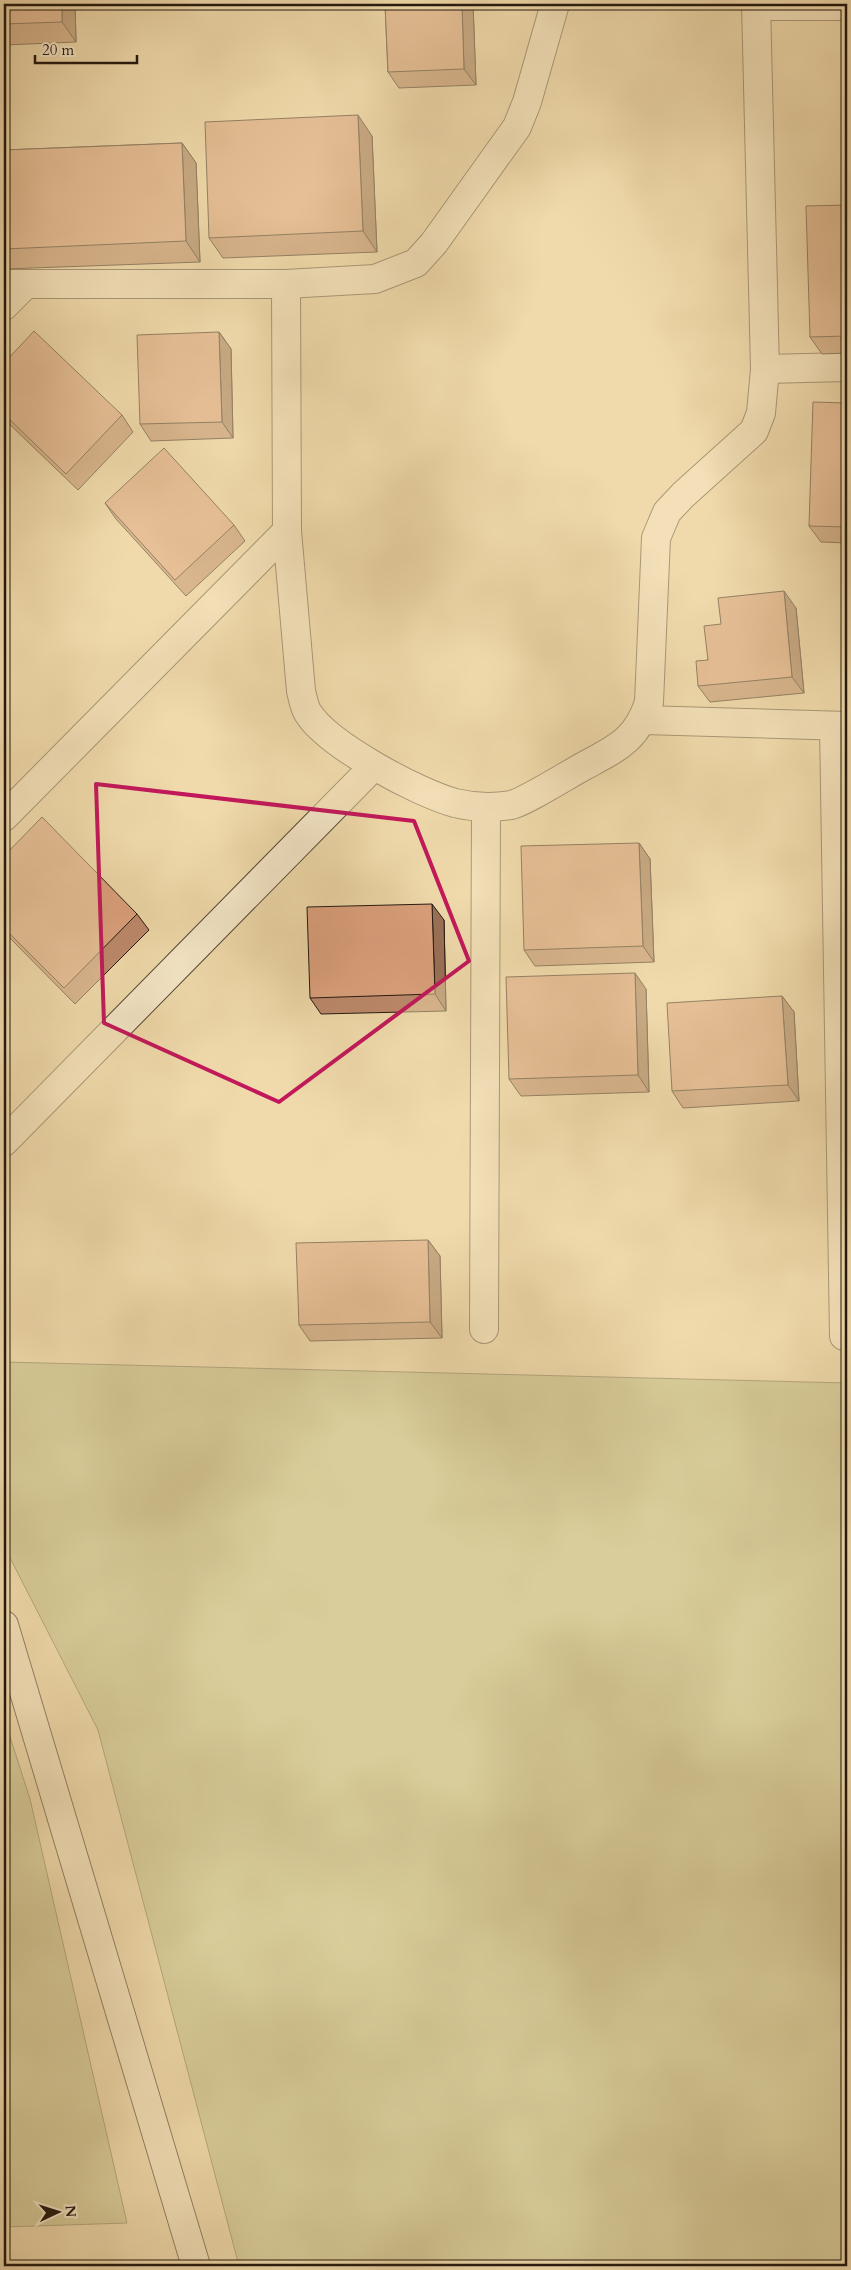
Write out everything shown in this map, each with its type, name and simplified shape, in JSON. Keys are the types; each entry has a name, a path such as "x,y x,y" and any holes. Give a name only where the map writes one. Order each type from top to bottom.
{"street":[{"path":"4,306 15,284 286,284 376,279 416,263 434,242 517,126 527,102 555,4"},
{"path":"286,284 287,531 301,691 307,712 322,729 374,766 424,792 455,803 486,807 513,804 610,752 633,734 643,720 649,702 656,538 667,512 672,506 754,431 761,413 765,369 756,5 847,6"},
{"path":"765,369 847,367"},
{"path":"4,817 287,531"},
{"path":"643,720 841,727 844,1336"},
{"path":"4,1142 374,766"},
{"path":"484,1329 486,807"},
{"path":"4,1625 196,2266"}],"highlighted area":[{"path":"96,784 414,821 469,961 279,1102 104,1023"}],"green space":[{"path":"4,1362 847,1383 847,2266 239,2266 98,1730 4,1546"},
{"path":"4,1718 30,1799 127,2223 4,2227"}],"building":[{"path":"4,4 62,4 62,22 4,24"},
{"path":"385,4 462,4 464,69 388,72"},
{"path":"358,115 363,231 209,238 205,122"},
{"path":"182,143 186,241 4,249 4,150"},
{"path":"847,205 847,336 810,337 806,206"},
{"path":"34,331 122,415 66,474 4,414 4,363"},
{"path":"219,332 222,422 140,424 137,335"},
{"path":"813,402 847,403 847,527 809,526"},
{"path":"164,448 234,525 175,580 105,503"},
{"path":"784,591 792,677 698,686 696,661 708,660 704,626 721,624 718,598"},
{"path":"42,817 137,914 64,988 4,928 4,856"},
{"path":"639,843 643,946 524,950 521,846"},
{"path":"432,904 435,994 310,998 307,907"},
{"path":"635,973 638,1075 509,1079 506,977"},
{"path":"782,996 788,1085 672,1091 667,1003"},
{"path":"428,1240 430,1322 299,1325 296,1243"}]}
